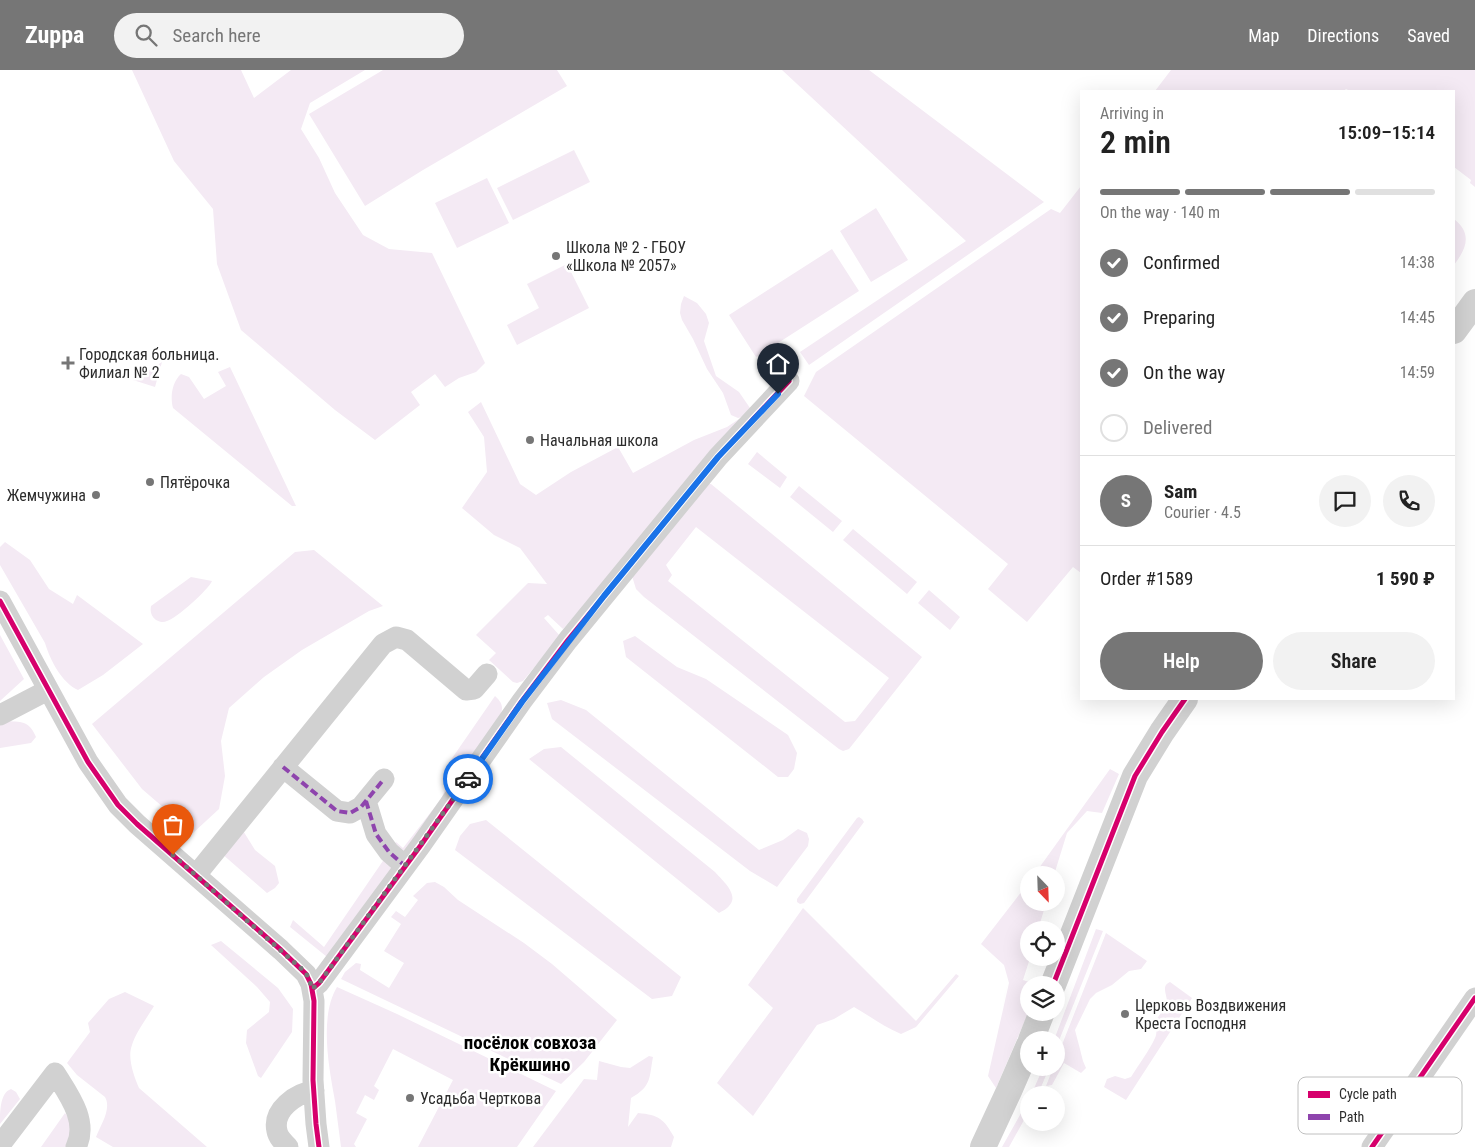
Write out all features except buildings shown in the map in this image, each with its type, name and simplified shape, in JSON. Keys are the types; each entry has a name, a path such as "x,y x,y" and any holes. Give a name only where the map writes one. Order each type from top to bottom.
{"street":[{"path":"1455,330 1475,302"},
{"path":"312,989 319,983 406,866 522,702 574,633 718,457 789,382"},
{"path":"0,601 88,762 118,805 137,824 304,971 309,978 314,1001 314,1091 319,1147"},
{"path":"196,875 383,644 396,637 407,640 466,690 474,690 488,674"},
{"path":"0,715 48,690"},
{"path":"1057,976 1135,776 1184,700"},
{"path":"283,767 337,812 350,813 361,807 384,780"},
{"path":"366,801 376,834 389,852 406,866"},
{"path":"1420,1077 1475,998"},
{"path":"983,1147 1020,1066"},
{"path":"0,1145 55,1072 70,1098 79,1119 80,1136 76,1147"},
{"path":"288,1147 280,1138 276,1129 281,1112 288,1102 297,1096 314,1091"},
{"path":"1372,1147 1381,1134"}],"shaded area":[{"path":"132,70 241,70 254,98 291,70 365,70 310,103 301,129 319,158 335,193 363,235 389,249 432,253 485,363 476,372 459,378 445,387 435,374 411,392 420,405 375,440 335,410 241,330 217,264 213,209 174,161"},
{"path":"383,70 557,70 567,86 365,206 309,114"},
{"path":"782,70 869,70 1044,202 809,365 800,352 966,241"},
{"path":"1171,70 1475,70 1475,187 1470,183 1471,180 1455,168 1455,90 1156,90"},
{"path":"574,150 590,182 513,220 497,188"},
{"path":"487,178 509,223 457,248 435,203"},
{"path":"1080,187 1080,572 1073,567 1027,622 988,589 1008,564 804,396 816,372 1051,209 1060,213"},
{"path":"876,208 908,260 871,282 840,231"},
{"path":"1455,220 1464,230 1466,236 1462,253 1455,264"},
{"path":"832,249 859,291 756,357 729,315"},
{"path":"567,264 589,308 517,345 507,325 539,308 527,284"},
{"path":"684,296 697,303 706,314 709,323 704,341 716,376 739,392 750,408 742,424 563,629 548,615 544,618 560,636 523,681 513,682 489,660 496,653 476,635 528,583 547,584 520,548 494,535 462,508 487,472 484,437 468,412 481,402 520,484 536,495 571,472 618,447 633,473 694,440 727,427 742,417 738,418 731,415 723,393 707,369 682,320 680,313"},
{"path":"162,362 155,387 133,380"},
{"path":"230,367 296,506 292,506 173,408 172,390 181,374 189,377 204,399 226,386 218,372"},
{"path":"757,452 787,477 780,488 748,464"},
{"path":"708,484 711,484 922,657 849,749 843,751 644,597 636,589 632,576","holes":["696,527 889,678 855,721 845,722 668,581 672,575 666,565"]},
{"path":"799,486 842,521 833,532 790,497"},
{"path":"853,529 917,582 907,594 843,540"},
{"path":"5,542 30,560 49,589 73,604 77,595 143,644 103,675 78,690 72,687 57,670 45,643 0,565 0,547"},
{"path":"314,550 383,606 369,611 302,650 264,677 229,708 221,741 225,776 219,809 193,833 142,789 92,724 295,552"},
{"path":"191,577 212,581 199,597 177,615 164,622 156,620 151,614 151,606"},
{"path":"929,590 960,617 950,630 918,603"},
{"path":"0,635 24,679 0,701"},
{"path":"635,636 677,667 706,679 788,735 797,753 794,769 788,777 778,777 626,657 623,641"},
{"path":"495,696 502,706 497,723 405,860 391,849 396,842 403,848 441,799 452,774 446,767"},
{"path":"561,700 586,710 759,850 783,840 798,829 807,833 809,839 808,846 777,887 750,871 552,719 547,703"},
{"path":"5,721 24,723 30,727 36,737 31,743 0,748 0,724"},
{"path":"561,747 715,872 731,893 732,902 728,907 719,913 529,759 544,749"},
{"path":"1110,769 1119,774 1102,813 1087,811 1067,833 1057,866 1040,866"},
{"path":"859,817 864,822 804,903 800,904 797,902 797,899"},
{"path":"486,820 681,977 672,996 652,999 455,850 460,836 470,824"},
{"path":"242,829 255,850 275,866 279,883 267,893 221,853"},
{"path":"387,855 400,866 332,961 290,927 293,920 324,947"},
{"path":"435,882 444,887 458,900 524,943 552,964 617,1020 584,1062 561,1084 341,979 345,972 356,963 361,964 360,970 389,988 404,963 384,951 401,924 391,917 396,911 405,917 418,900 413,896 427,883"},
{"path":"1020,894 1020,911 1044,911 1041,921 1020,921 1020,966 1027,966 1024,976 1020,976 1020,1021 1025,1021 996,1088 988,1076 1009,983 1004,965 981,944"},
{"path":"803,908 916,1021 956,974 959,976 916,1027 901,1034 854,1007 834,1019 817,1025 753,1116 717,1083 773,1008 748,985"},
{"path":"1096,929 1103,931 1063,1031 1057,1031 1061,1021 1065,1021 1065,1011"},
{"path":"1106,933 1147,961 1141,969 1129,971 1090,999 1075,1030 1086,1068 1081,1073 1065,1064 1065,1037"},
{"path":"221,941 278,988 293,1009 292,1032 261,1078 258,1076 246,1043 247,1030 269,1012 270,1002 257,987 211,945"},
{"path":"1170,982 1192,998 1126,1100 1104,1087 1107,1079 1115,1076 1125,1079 1131,1077 1147,1053 1156,1036 1157,1019 1167,1003 1165,987"},
{"path":"337,987 556,1091 517,1147 418,1147 453,1080 393,1049 374,1086 379,1090 374,1100 365,1095 356,1113 367,1119 354,1144 356,1147 341,1147 327,1043 328,1013"},
{"path":"125,992 154,1006 136,1036 131,1050 132,1067 139,1088 207,1147 113,1147 96,1137 106,1112 107,1102 105,1097 77,1075 67,1063 90,1032 88,1023 109,999"},
{"path":"649,1056 653,1057 650,1076 643,1089 631,1098 628,1127 638,1113 656,1117 664,1122 674,1137 671,1147 533,1147 584,1079 597,1080 599,1061 630,1068"},
{"path":"1039,1076 1046,1076 1042,1086 1035,1086"},
{"path":"1050,1076 1057,1076 1052,1085 1046,1086"},
{"path":"11,1089 16,1092 20,1099 0,1124 3,1098 7,1091"},
{"path":"65,1113 72,1122 67,1147 41,1147"},
{"path":"1020,1115 1020,1127 1009,1147 1002,1147"}],"marked path":[{"path":"283,767 337,811 350,813 361,807 384,779"},
{"path":"366,801 376,834 389,852 405,866"}],"cycle path":[{"path":"312,989 319,983 421,845 522,701 568,640 718,457 789,381"},
{"path":"0,601 88,762 118,805 306,974 311,984 314,1001 313,1080 319,1147"},
{"path":"1057,976 1135,776 1184,700"},
{"path":"1420,1077 1475,998"},
{"path":"1372,1147 1381,1134"}],"way so far":[{"path":"173,855 304,971 309,978 312,989 325,975 468,779"}],"place":[{"name":"Школа № 2 - ГБОУ «Школа № 2057»","path":"556,256"},
{"name":"Городская больница. Филиал № 2","path":"68,363"},
{"name":"Начальная школа","path":"530,440"},
{"name":"Пятёрочка","path":"150,482"},
{"name":"Жемчужина","path":"96,495"},
{"name":"Церковь Воздвижения Креста Господня","path":"1125,1014"},
{"name":"Усадьба Черткова","path":"410,1098"}],"district":[{"name":"посёлок совхоза Крёкшино","path":"530,1053"}],"route":[{"path":"468,779 568,640 718,457 778,394"}]}
